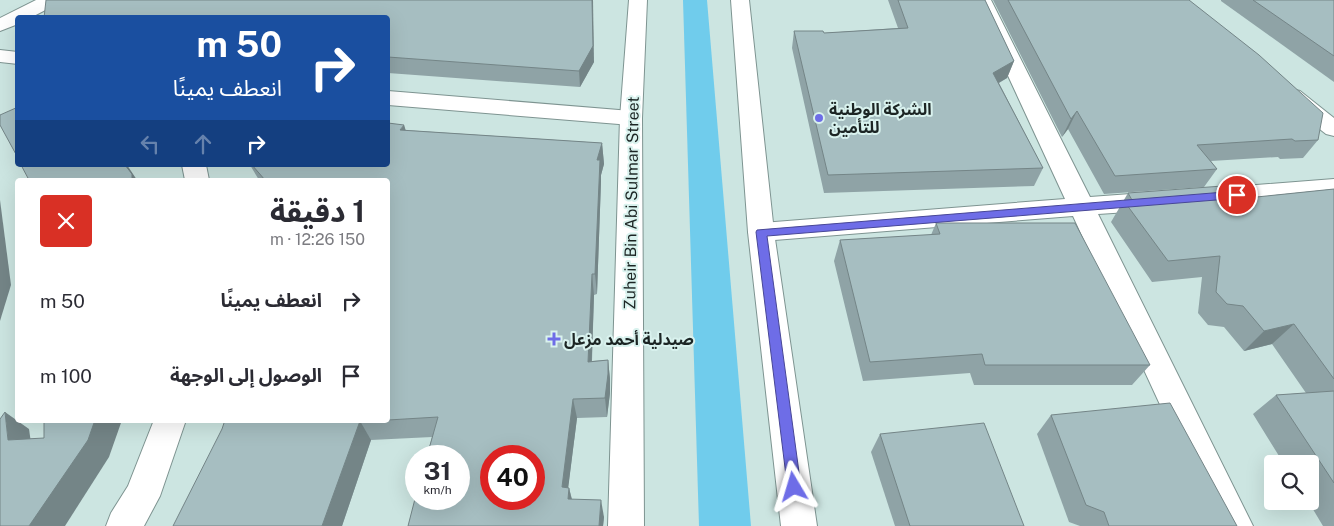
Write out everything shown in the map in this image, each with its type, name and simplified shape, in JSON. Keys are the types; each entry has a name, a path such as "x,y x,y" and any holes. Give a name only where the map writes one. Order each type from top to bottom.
{"street":[{"path":"19,15 50,0"},
{"name":"Zuheir Bin Abi Sulmar Street","path":"626,526 631,118 638,0"},
{"path":"740,0 761,232 799,526"},
{"path":"982,0 1235,526"},
{"path":"0,24 15,17"},
{"path":"0,56 15,58"},
{"path":"1280,86 1334,129"},
{"path":"390,98 631,118"},
{"path":"761,232 1334,187"},
{"path":"124,526 142,496 169,423"}],"water":[{"path":"683,0 707,0 751,526 699,526"}],"building":[{"path":"46,0 592,0 593,46 579,71 390,57 390,15 44,15"},
{"path":"898,0 985,0 1014,61 993,73 1043,168 828,175 794,31 823,31 824,33 908,28"},
{"path":"1008,0 1189,0 1259,55 1323,113 1318,140 1295,141 1292,139 1197,145 1217,169 1115,176 1077,111 1071,119"},
{"path":"1253,0 1334,0 1334,56"},
{"path":"15,108 15,152 0,125 0,115"},
{"path":"390,123 404,125 400,130 602,143 597,160 600,160 595,274 592,274 588,362 608,360 608,374 605,398 573,399 562,487 569,488 568,499 601,500 599,526 408,526 412,510 470,510 470,445 430,445 438,417 390,420 390,178 263,178 254,167 390,167"},
{"path":"22,167 127,167 132,174 132,178 28,178"},
{"path":"1236,185 1247,198 1334,189 1334,379 1294,324 1264,331 1243,306 1227,304 1216,292 1220,256 1168,261 1124,201 1132,200 1128,193"},
{"path":"936,223 1075,223 1150,365 985,365 982,354 870,362 840,240 940,234"},
{"path":"1334,391 1334,483 1319,460 1319,455 1316,455 1276,395"},
{"path":"1170,403 1237,526 1109,526 1104,512 1086,505 1051,415"},
{"path":"5,412 8,440 44,438 44,423 94,423 88,440 29,526 0,526 0,419"},
{"path":"224,423 359,423 322,526 173,526"},
{"path":"984,423 1024,526 910,526 880,434"}],"place":[{"name":"الشركة الوطنية للتأمين","path":"819,118"},
{"name":"صيدلية أحمد مزعل","path":"554,339"}],"route":[{"path":"794,487 761,232 1237,195"}]}
